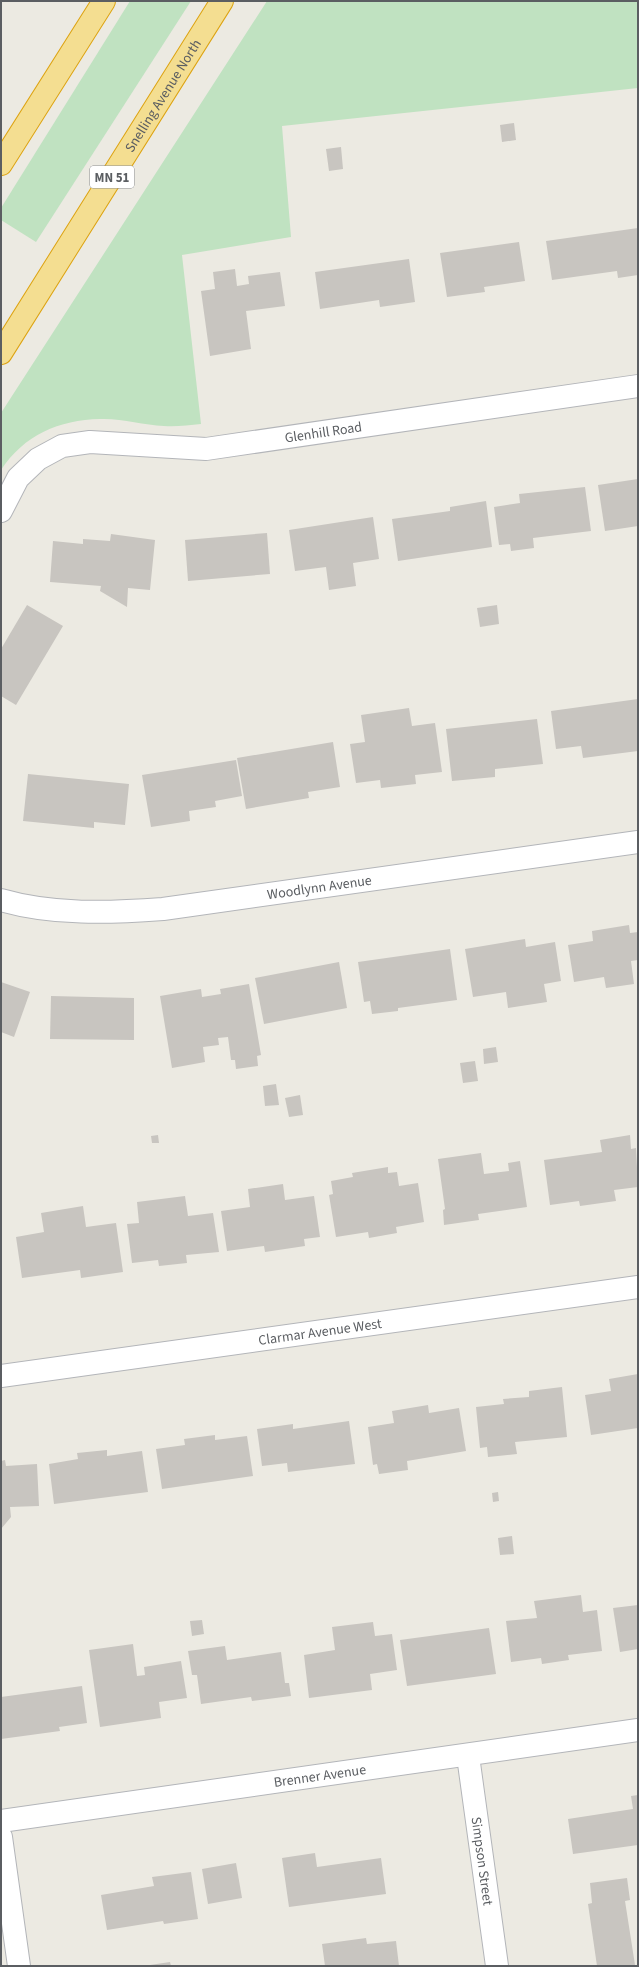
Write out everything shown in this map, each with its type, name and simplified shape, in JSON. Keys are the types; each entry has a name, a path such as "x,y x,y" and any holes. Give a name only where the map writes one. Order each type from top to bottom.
{"highway":[{"path":"1,164 104,1"},
{"name":"Snelling Avenue North","path":"1,353 222,1"}],"street":[{"name":"Glenhill Road","path":"1,511 18,478 38,459 62,446 90,442 206,449 638,386"},
{"name":"Woodlynn Avenue","path":"1,900 59,911 114,913 638,842"},
{"name":"Clarmar Avenue West","path":"1,1376 638,1287"},
{"name":"Brenner Avenue","path":"1,1821 468,1756 638,1730"},
{"name":"Simpson Street","path":"468,1756 497,1966"},
{"path":"1,1836 19,1966"}],"green space":[{"path":"130,1 191,1 36,242 1,220 1,208"},
{"path":"267,1 638,1 638,88 282,126 291,237 182,255 201,424 164,426 108,419 70,422 44,432 20,447 1,470 1,413"}],"building":[{"path":"514,123 516,140 502,142 500,125"},
{"path":"341,147 343,169 329,171 326,149"},
{"path":"638,228 638,275 618,278 617,271 552,280 546,241"},
{"path":"519,242 525,281 484,287 485,292 447,297 440,253"},
{"path":"409,259 415,302 380,307 379,300 320,309 315,272"},
{"path":"235,269 237,286 249,284 248,276 280,272 285,306 246,311 251,349 210,356 201,291 215,289 213,272"},
{"path":"638,479 638,526 605,531 598,485"},
{"path":"585,487 591,531 533,538 534,548 511,551 510,544 499,545 494,507 520,503 519,494"},
{"path":"486,501 492,547 398,561 392,519 450,511 450,507"},
{"path":"373,517 379,559 353,563 356,586 329,590 326,567 295,571 289,530"},
{"path":"267,533 270,574 188,581 185,540"},
{"path":"111,534 155,540 150,590 128,588 127,607 100,591 101,586 50,582 53,541 83,544 83,539 110,541"},
{"path":"27,605 63,626 16,705 1,696 1,649"},
{"path":"497,605 499,624 480,627 477,608"},
{"path":"638,699 638,751 583,758 581,746 556,749 551,711"},
{"path":"409,708 412,726 435,723 442,772 415,775 416,784 381,788 380,780 356,783 350,744 365,742 361,715"},
{"path":"537,719 543,764 495,769 495,777 452,781 446,729"},
{"path":"333,742 340,787 308,792 309,798 246,809 237,758"},
{"path":"236,760 242,796 215,801 216,807 189,811 190,821 151,827 142,775"},
{"path":"28,774 129,784 125,825 94,822 94,828 23,821"},
{"path":"629,925 630,933 638,932 638,960 631,961 634,984 606,988 604,977 574,982 568,945 593,941 592,931"},
{"path":"525,939 526,947 555,942 561,981 544,984 547,1002 508,1008 506,992 473,997 465,949"},
{"path":"450,949 457,1000 398,1008 398,1011 372,1014 370,1001 364,1002 358,962"},
{"path":"339,962 347,1008 264,1024 255,978"},
{"path":"1,982 30,992 14,1037 1,1032"},
{"path":"249,984 261,1055 257,1056 258,1066 236,1069 235,1060 231,1060 228,1037 218,1038 219,1045 203,1047 205,1062 172,1068 160,996 201,989 202,997 221,994 220,989"},
{"path":"51,996 134,998 134,1040 50,1039"},
{"path":"496,1047 498,1062 484,1064 483,1049"},
{"path":"475,1061 478,1081 463,1083 460,1063"},
{"path":"276,1084 279,1105 265,1106 263,1086"},
{"path":"300,1095 303,1115 289,1117 285,1098"},
{"path":"158,1135 159,1143 152,1143 151,1136"},
{"path":"630,1135 631,1149 636,1148 638,1187 614,1190 616,1201 580,1206 579,1201 550,1205 544,1160 602,1152 600,1140"},
{"path":"481,1153 484,1174 509,1171 508,1163 520,1161 527,1207 478,1214 479,1220 444,1225 443,1210 445,1209 438,1159"},
{"path":"388,1167 388,1173 397,1172 399,1186 418,1183 424,1222 396,1227 397,1233 369,1238 368,1232 336,1237 329,1195 333,1194 331,1181 353,1177 352,1173"},
{"path":"283,1184 285,1200 314,1196 320,1237 304,1239 305,1246 265,1252 264,1246 227,1251 221,1211 250,1207 248,1189"},
{"path":"185,1196 188,1216 213,1213 219,1252 186,1255 187,1263 159,1266 158,1260 132,1263 127,1224 139,1223 137,1202"},
{"path":"83,1206 86,1227 116,1223 123,1272 81,1278 80,1270 22,1278 16,1237 44,1232 41,1213"},
{"path":"638,1374 638,1428 591,1435 585,1395 611,1391 609,1379"},
{"path":"562,1387 567,1437 515,1442 517,1454 488,1457 487,1447 480,1448 476,1407 504,1404 503,1399 529,1397 529,1391"},
{"path":"428,1405 429,1413 459,1408 466,1451 407,1461 408,1470 379,1474 377,1464 373,1465 368,1427 394,1423 392,1411"},
{"path":"349,1421 355,1464 288,1472 287,1463 262,1466 257,1429 293,1424 293,1429"},
{"path":"215,1435 215,1440 247,1436 253,1476 162,1489 156,1449 185,1445 184,1439"},
{"path":"107,1450 107,1456 142,1451 148,1492 54,1504 49,1464 78,1459 77,1453"},
{"path":"5,1460 6,1466 37,1464 39,1506 10,1507 11,1517 1,1529 1,1461"},
{"path":"498,1492 499,1501 493,1502 492,1493"},
{"path":"512,1536 514,1554 500,1555 498,1538"},
{"path":"581,1595 583,1612 597,1610 602,1651 568,1655 569,1660 542,1664 541,1658 511,1662 506,1621 537,1618 534,1601"},
{"path":"638,1605 638,1649 620,1652 613,1608"},
{"path":"202,1620 204,1634 192,1636 190,1621"},
{"path":"373,1622 375,1636 392,1634 397,1670 370,1674 372,1690 309,1698 304,1655 335,1650 332,1627"},
{"path":"489,1628 496,1674 407,1686 400,1640"},
{"path":"133,1644 137,1676 145,1675 144,1667 181,1661 187,1698 159,1702 161,1718 100,1727 89,1650"},
{"path":"225,1646 227,1660 281,1652 285,1683 289,1683 291,1696 252,1701 251,1697 201,1704 197,1675 192,1675 188,1651"},
{"path":"82,1686 87,1723 59,1727 60,1731 1,1739 1,1697"},
{"path":"638,1795 638,1845 573,1854 568,1819 633,1809 631,1796"},
{"path":"315,1853 317,1867 381,1858 386,1894 289,1907 282,1858"},
{"path":"236,1863 242,1898 208,1904 202,1869"},
{"path":"191,1872 198,1919 164,1924 163,1921 107,1930 101,1895 154,1886 152,1877"},
{"path":"627,1878 630,1900 625,1901 635,1965 597,1966 588,1904 592,1903 590,1883"},
{"path":"366,1938 367,1944 396,1941 399,1966 325,1966 322,1944"},
{"path":"170,1962 171,1966 150,1966 150,1965"}]}
